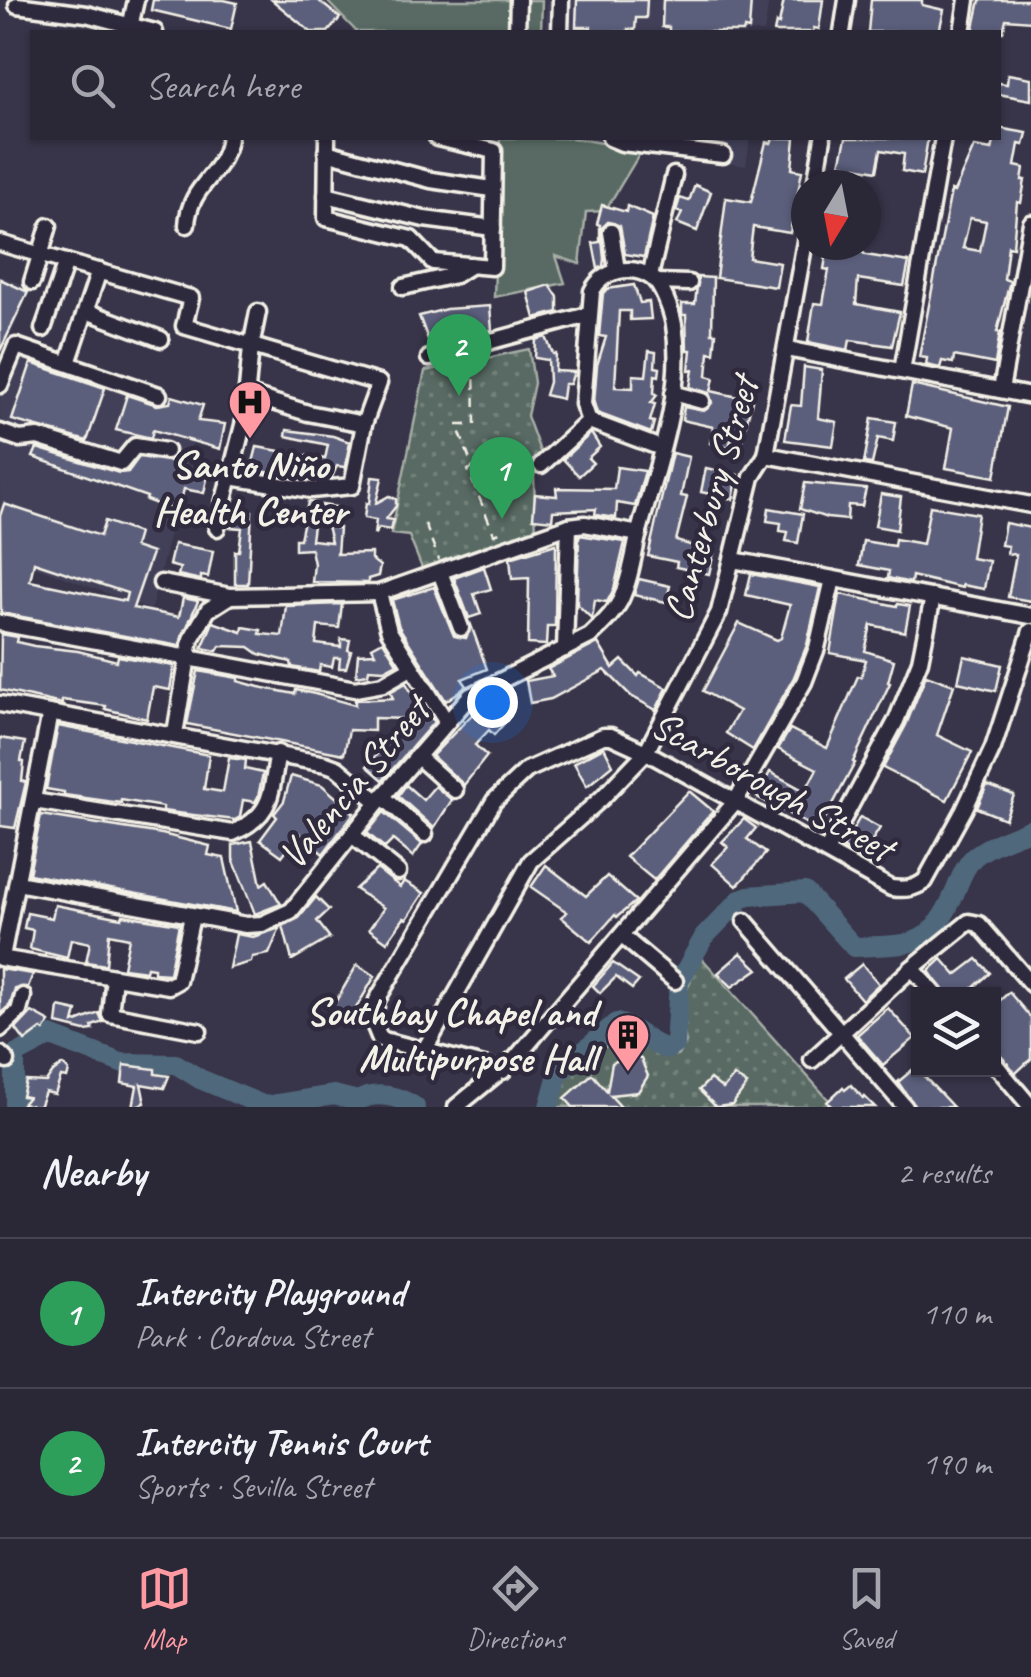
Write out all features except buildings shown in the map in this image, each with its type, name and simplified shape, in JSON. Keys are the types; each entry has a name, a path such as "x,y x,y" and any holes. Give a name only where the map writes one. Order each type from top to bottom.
{"street":[{"path":"67,0 86,14"},
{"path":"130,26 136,0"},
{"path":"517,30 518,0"},
{"path":"560,30 561,0"},
{"path":"842,30 848,0"},
{"path":"962,30 967,0"},
{"path":"0,7 7,9 21,3 147,30"},
{"path":"188,225 190,202 218,171 229,140"},
{"path":"445,140 494,151 492,267 433,262 411,239 326,218 326,145 431,180 492,189"},
{"path":"615,140 723,154"},
{"path":"818,170 823,140"},
{"path":"902,371 943,140"},
{"path":"653,279 674,175"},
{"path":"326,194 424,220 493,228"},
{"path":"1002,390 1031,223"},
{"path":"32,282 49,226"},
{"path":"611,232 617,270"},
{"path":"0,243 191,298 184,326 379,383 364,424 352,486 311,490 230,477"},
{"name":"Canterbury Street","path":"424,1050 532,861 636,766 702,648 718,612 752,476 766,454 802,260"},
{"path":"43,329 66,262"},
{"path":"432,280 433,262"},
{"path":"404,286 456,275 472,265"},
{"path":"589,421 583,404 588,315 596,283 617,270 689,282"},
{"path":"68,363 99,272"},
{"name":"Valencia Street","path":"17,882 246,926 277,919 291,911 380,799 470,696 590,636 615,610 622,596 673,393 674,322 653,279"},
{"path":"86,310 161,339"},
{"path":"217,528 244,421 258,312"},
{"path":"433,357 588,315"},
{"path":"0,385 16,346 159,395"},
{"path":"786,348 1031,396"},
{"path":"673,393 702,401"},
{"path":"246,394 308,414 364,424"},
{"path":"589,421 661,448"},
{"path":"542,465 589,421"},
{"path":"0,432 20,439 38,437 121,463 135,446 166,451"},
{"path":"766,454 1031,505"},
{"path":"161,583 230,596 379,593 569,526 586,524 639,534"},
{"path":"565,649 569,526"},
{"path":"733,560 1031,616"},
{"path":"442,571 460,628"},
{"path":"456,1107 504,1071 735,802 804,682 817,648 833,578"},
{"path":"379,593 389,631 446,720"},
{"path":"175,734 187,656 200,619 230,596"},
{"path":"826,851 896,721 920,660 934,597"},
{"path":"0,623 355,688 383,684 411,668"},
{"name":"Scarborough Street","path":"504,1071 380,1039 373,1014 377,1000 428,910 494,801 526,770 611,736 891,888 904,890 925,881 964,810 993,748 1031,631"},
{"path":"0,704 175,734 337,768 425,834"},
{"path":"50,713 1,958 170,986 178,981 192,916"},
{"path":"34,801 233,833 253,824 266,810 278,754"},
{"path":"417,756 455,790"},
{"path":"352,834 398,872"},
{"path":"745,922 906,1107"},
{"path":"812,1060 912,968 969,922 979,924 1031,984"},
{"path":"622,936 675,981"},
{"path":"912,968 929,987"},
{"path":"114,977 110,1014 199,1031"},
{"path":"0,1029 19,1011 24,996"},
{"path":"1001,1072 1031,1107"}],"path":[{"path":"470,344 476,371 476,425 457,425 473,468 468,470 494,534 500,532 506,548"},
{"path":"425,524 442,571"}],"shaded area":[{"path":"547,0 769,0 764,30 546,30"},
{"path":"585,140 750,140 746,166"},
{"path":"0,276 32,288 9,339 201,406 151,610 0,553"}],"green space":[{"path":"326,0 542,0 541,30 355,30"},
{"path":"500,140 584,140 642,150 605,211 586,212 580,264 556,256 565,283 494,297"},
{"path":"529,349 534,383 527,416 541,454 534,476 536,536 424,573 409,536 391,534 425,371"},
{"path":"700,956 835,1107 554,1107 560,1079 623,1034 645,1048 678,1055 686,1042 679,1010"}],"waterway":[{"path":"549,1107 558,1074 616,1023 660,1047 667,1049 675,1044 679,982 704,937 741,899 805,892 854,947 905,944 937,925 974,857 1031,829"},
{"path":"15,1107 15,1055 51,1036 121,1063 176,1064 200,1079 265,1106 334,1095 358,1101 379,1095 415,1107"}],"place":[{"name":"Intercity Tennis Court","path":"459,396"},
{"name":"Santo Niño Health Center","path":"250,440"},
{"name":"Intercity Playground","path":"502,519"},
{"name":"Southbay Chapel and Multipurpose Hall","path":"628,1073"}]}
